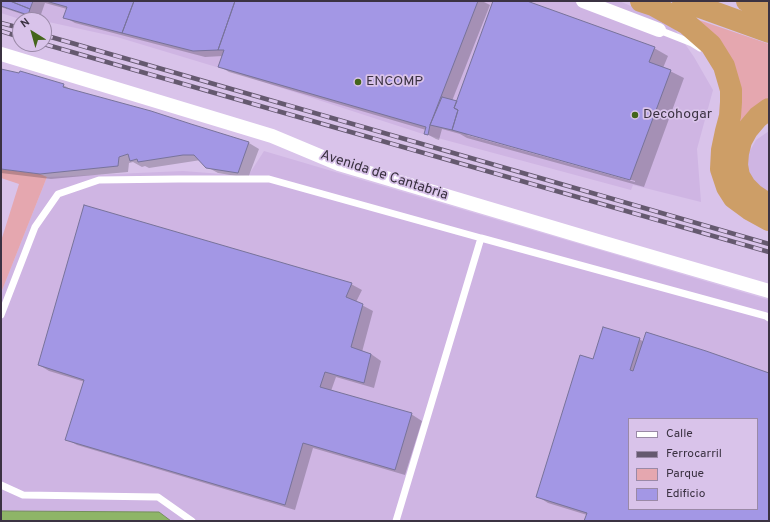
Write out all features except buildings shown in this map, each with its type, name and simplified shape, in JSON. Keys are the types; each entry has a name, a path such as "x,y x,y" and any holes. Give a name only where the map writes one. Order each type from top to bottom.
{"highway":[{"path":"641,1 653,5 687,24 711,45 724,66 731,90 730,116 722,150 722,169 727,187 734,198 749,210 769,220"},
{"path":"683,1 769,32"},
{"path":"747,1 769,9"},
{"path":"769,109 758,117 747,130 741,141 737,165 745,186 754,195 769,202"}],"street":[{"path":"583,1 659,30"},
{"name":"Avenida de Cantabria","path":"1,54 272,136 339,164 594,240 769,290"}],"lane":[{"path":"659,30 692,43 704,52"},
{"path":"718,72 731,90"},
{"path":"1,315 35,227 58,194 99,180 178,178 269,179 769,318"},
{"path":"727,187 756,207 769,213"},
{"path":"396,521 481,238"},
{"path":"1,486 23,495 158,497 192,521"}],"shaded area":[{"path":"1,1 619,1 672,25 694,57 713,90 697,149 701,202 633,185 631,190 423,134 223,69 117,37 52,23 52,12 12,12 12,16 1,13"},
{"path":"769,131 769,196 749,180 747,156 756,140"},
{"path":"264,151 769,300 769,521 171,521 158,512 1,511 1,293 47,177 183,171 248,176"},
{"path":"1,511 159,512 171,521 1,521"}],"green space":[{"path":"696,19 769,44 769,97 751,109 740,123"},
{"path":"1,169 40,174 47,177 1,293 1,241 19,184 1,178"}],"railway":[{"path":"1,23 12,26"},
{"path":"1,31 12,34"},
{"path":"52,37 769,244"},
{"path":"52,46 769,252"}],"place":[{"name":"ENCOMP","path":"358,82"},
{"name":"Decohogar","path":"635,115"}]}
